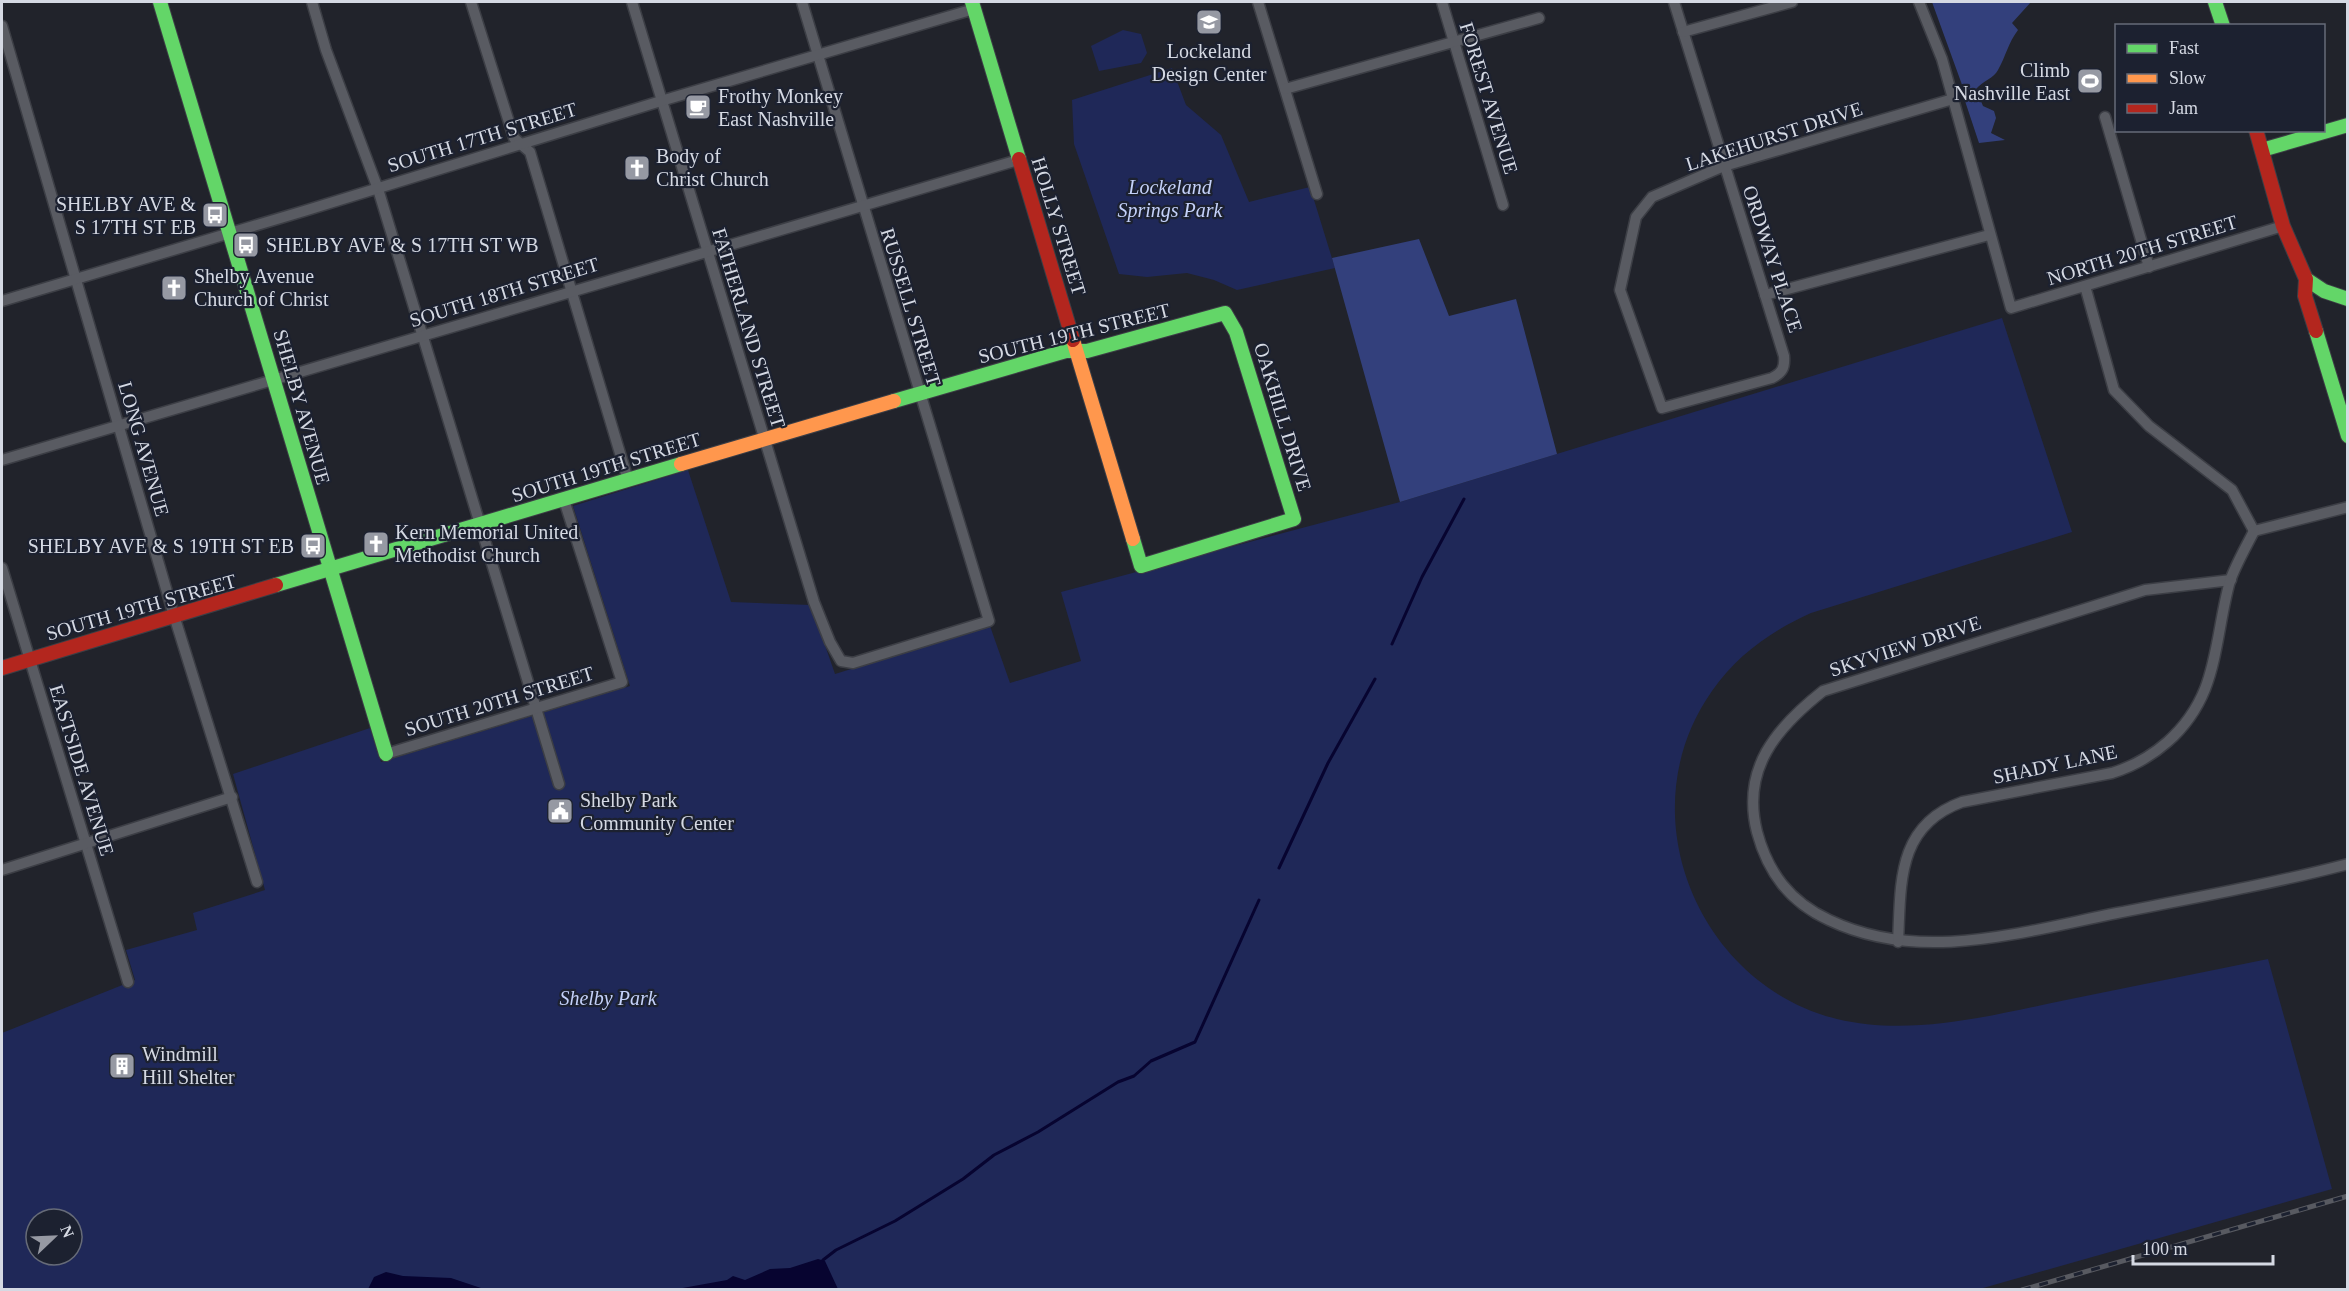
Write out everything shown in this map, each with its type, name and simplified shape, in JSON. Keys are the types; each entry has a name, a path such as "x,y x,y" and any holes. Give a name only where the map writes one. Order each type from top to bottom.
{"street":[{"name":"SHELBY AVENUE","path":"160,2 329,571 386,754"},
{"path":"312,2 326,50 378,189 559,784"},
{"path":"471,2 514,138 530,152 628,480"},
{"name":"FATHERLAND STREET","path":"632,2 814,602 830,642 841,661"},
{"name":"RUSSELL STREET","path":"802,2 989,621 855,663 841,661"},
{"path":"1258,2 1317,194"},
{"name":"FOREST AVENUE","path":"1442,2 1503,205"},
{"name":"ORDWAY PLACE","path":"1674,2 1784,356"},
{"path":"1683,32 1792,2"},
{"path":"1766,295 1989,235 1942,59 1919,2"},
{"path":"2216,2 2222,24"},
{"name":"SOUTH 17TH STREET","path":"2,301 76,277 378,189 973,5"},
{"name":"HOLLY STREET","path":"973,5 1141,566"},
{"path":"1286,89 1539,18"},
{"name":"LONG AVENUE","path":"2,26 175,618 257,882"},
{"name":"LAKEHURST DRIVE","path":"1784,356 1781,373 1772,378 1662,408 1620,290 1636,217 1652,197 1724,166 1953,99"},
{"path":"2105,117 2149,267"},
{"path":"2325,132 2348,125"},
{"path":"2257,132 2283,226 2294,256 2306,279 2324,291 2348,299"},
{"path":"2262,150 2324,132"},
{"name":"SOUTH 18TH STREET","path":"2,460 274,381 571,290 1018,160"},
{"name":"NORTH 20TH STREET","path":"1989,235 2011,308 2283,226"},
{"path":"2306,279 2304,296 2348,436"},
{"path":"2085,286 2114,390 2149,426 2232,490 2254,531 2348,507"},
{"name":"SOUTH 19TH STREET","path":"2,668 1066,351 1077,351 1225,313"},
{"name":"OAKHILL DRIVE","path":"1141,566 1294,519 1236,332 1225,313"},
{"name":"SOUTH 20TH STREET","path":"386,754 622,682 564,500"},
{"name":"SHADY LANE","path":"1898,942 1906,855 1914,839 1941,810 1962,802 2112,773 2135,766 2162,749 2182,727 2205,690 2231,580 2254,531"},
{"name":"EASTSIDE AVENUE","path":"2,568 128,982"},
{"name":"SKYVIEW DRIVE","path":"2231,580 2135,593 1823,691 1798,711 1777,734 1760,762 1752,795 1755,823 1762,850 1774,876 1790,896 1813,913 1854,932 1898,942 1965,942 2272,883 2348,864"},
{"path":"2,870 232,797"}],"green space":[{"path":"1123,30 1141,34 1147,53 1141,63 1099,71 1091,46"},
{"name":"Lockeland Springs Park","path":"1172,68 1186,105 1221,135 1249,202 1310,187 1335,268 1237,290 1214,280 1187,273 1147,277 1119,274 1074,144 1072,100"},
{"name":"Shelby Park","path":"2002,318 2072,532 1811,613 1769,636 1732,666 1712,691 1687,738 1676,788 1677,838 1690,887 1713,931 1746,970 1788,1000 1837,1019 1865,1024 1894,1026 1952,1022 2268,959 2332,1189 1976,1290 2,1290 2,1033 135,980 126,950 197,930 193,913 265,890 233,774 370,728 381,762 630,686 573,506 688,470 731,602 811,605 835,674 990,626 1010,683 1081,661 1061,592 1400,502"}],"shaded area":[{"path":"1932,2 2031,2 2012,23 2018,30 1998,70 1976,89 1983,106 1994,111 1996,118 1991,133 2005,140 1979,143 1964,98 1965,93"},
{"path":"1419,239 1449,316 1516,299 1557,454 1400,502 1332,258"},
{"path":"818,1259 825,1261 838,1289 677,1289 727,1280 733,1276 745,1280 770,1269 790,1268"},
{"path":"386,1272 403,1276 451,1278 484,1289 368,1289 374,1277"}],"waterway":[{"path":"1392,644 1422,577 1464,499"},
{"path":"1279,868 1328,763 1375,679"},
{"path":"823,1260 836,1250 895,1221 963,1179 994,1155 1038,1132 1118,1082 1134,1076 1151,1061 1195,1042 1259,900"}],"railway":[{"path":"2022,1290 2348,1196"}],"traffic: fast":[{"path":"160,2 386,754"},
{"path":"972,2 1019,159"},
{"path":"2215,2 2222,24"},
{"path":"2325,132 2348,125"},
{"path":"2262,150 2324,132"},
{"path":"2306,279 2324,291 2348,299"},
{"path":"894,401 1066,351 1087,351 1225,313 1236,332 1294,519 1141,566 1133,539"},
{"path":"2316,331 2348,436"},
{"path":"276,585 681,464"}],"traffic: slow":[{"path":"1073,340 1133,539"},
{"path":"681,464 894,401"}],"traffic: jam":[{"path":"2257,132 2283,226 2306,279 2305,296 2316,331"},
{"path":"1019,159 1073,340"},
{"path":"2,668 276,585"}],"place":[{"name":"Lockeland Design Center","path":"1209,22"},
{"name":"Climb Nashville East","path":"2090,81"},
{"name":"Frothy Monkey East Nashville","path":"698,107"},
{"name":"Body of Christ Church","path":"637,168"},
{"name":"SHELBY AVE & S 17TH ST EB","path":"215,215"},
{"name":"SHELBY AVE & S 17TH ST WB","path":"246,245"},
{"name":"Shelby Avenue Church of Christ","path":"174,288"},
{"name":"Kern Memorial United Methodist Church","path":"376,544"},
{"name":"SHELBY AVE & S 19TH ST EB","path":"313,546"},
{"name":"Shelby Park Community Center","path":"560,811"},
{"name":"Windmill Hill Shelter","path":"122,1066"}]}
